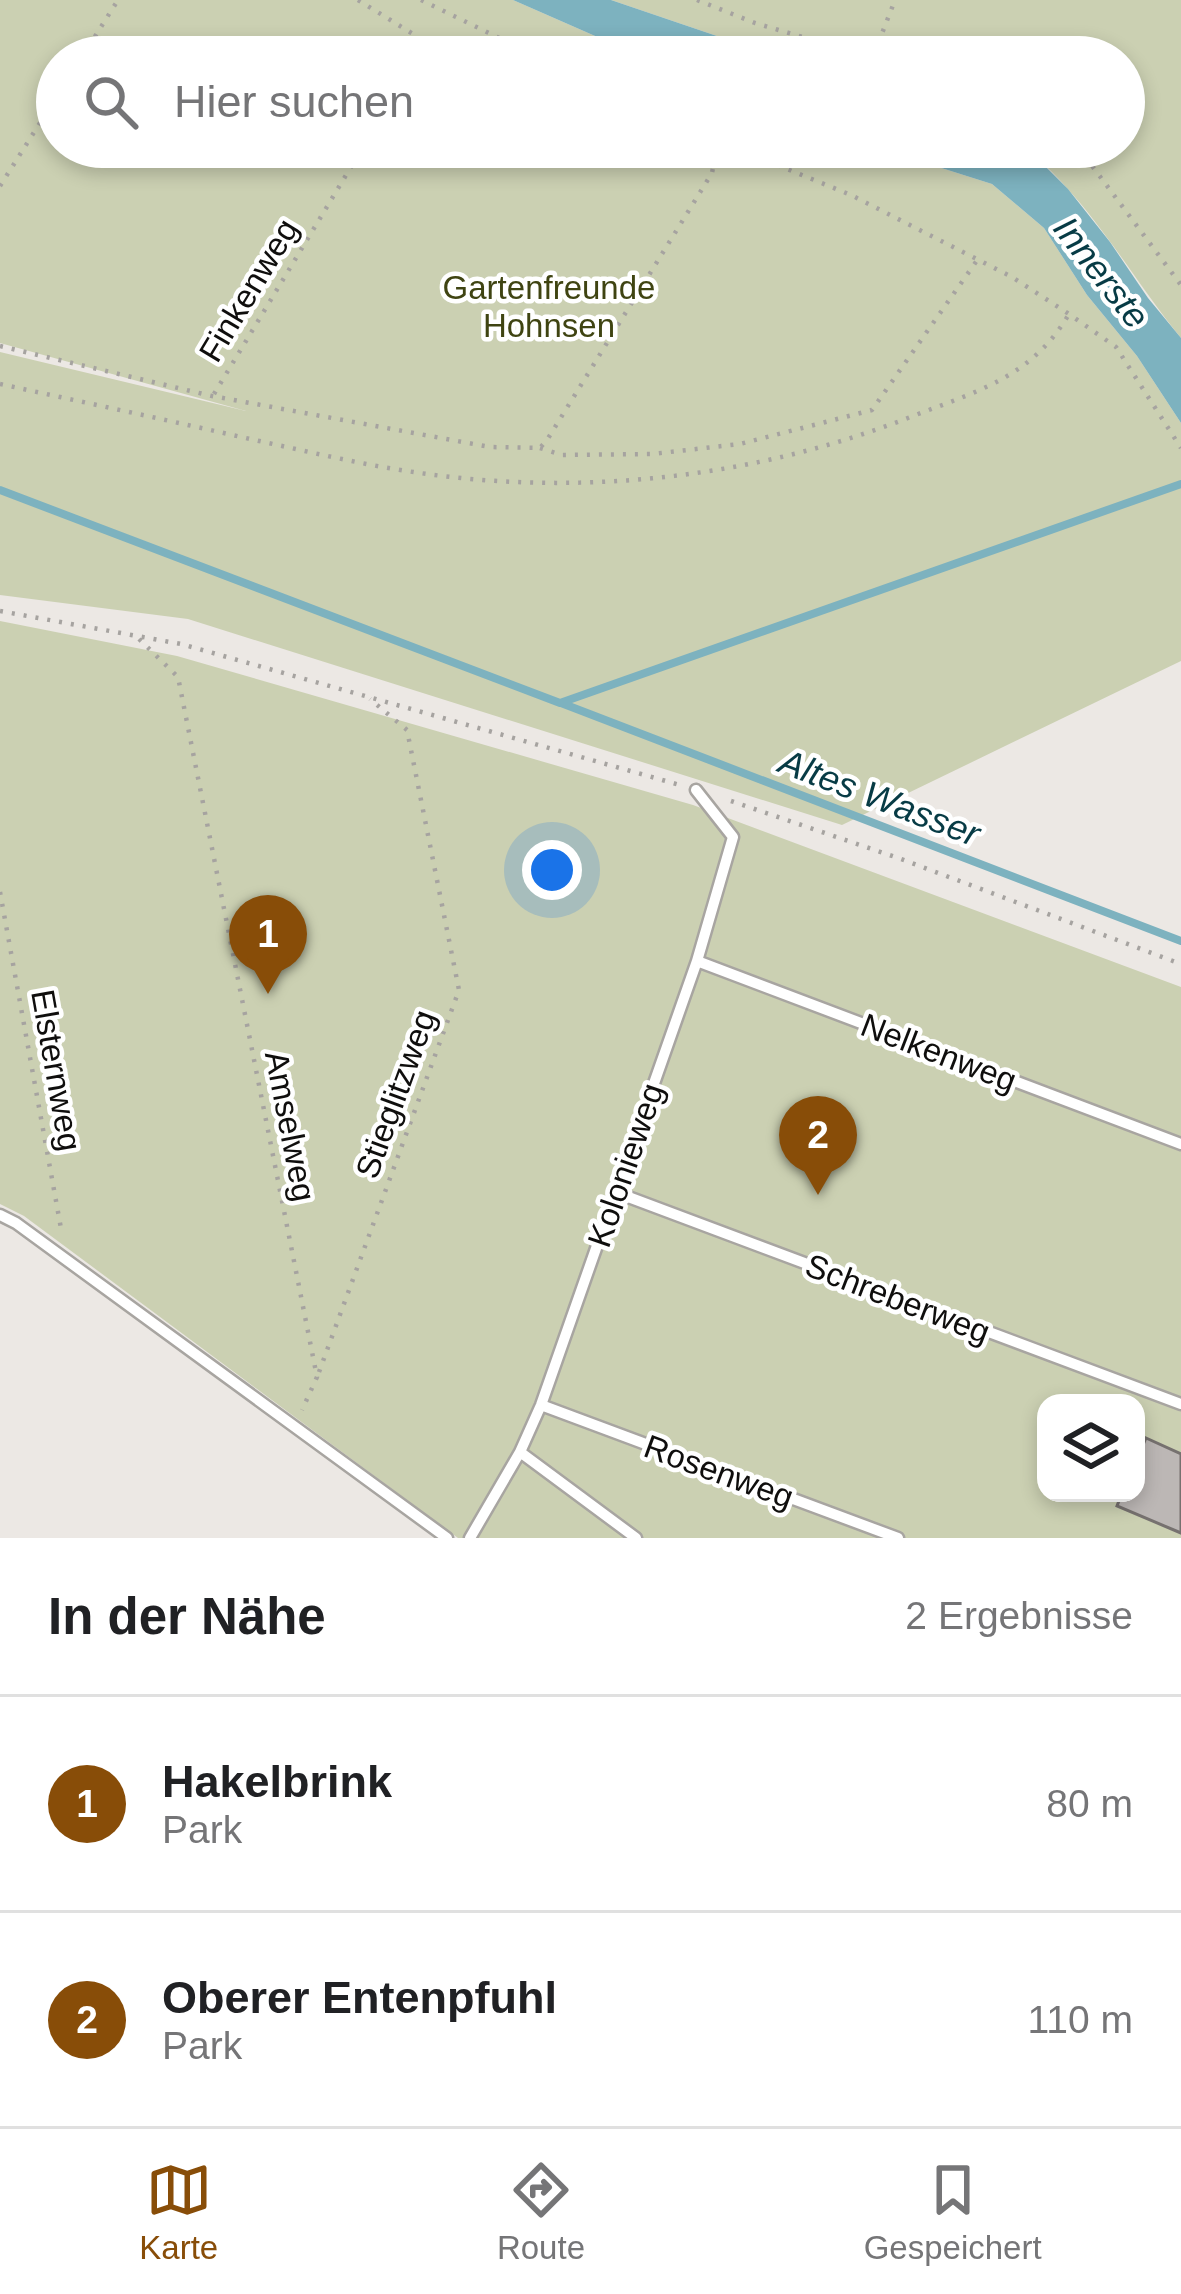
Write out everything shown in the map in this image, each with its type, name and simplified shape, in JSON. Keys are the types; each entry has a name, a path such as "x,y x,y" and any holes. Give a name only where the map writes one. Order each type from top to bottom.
{"lane":[{"name":"Kolonieweg","path":"470,1538 520,1452 541,1405 697,962 733,837 696,790"},
{"name":"Nelkenweg","path":"697,962 1181,1144"},
{"name":"Schreberweg","path":"615,1192 1181,1404"},
{"path":"0,1215 446,1538"},
{"name":"Rosenweg","path":"541,1405 898,1538"},
{"path":"520,1452 636,1538"}],"path":[{"path":"95,36 118,0"},
{"path":"358,0 416,36"},
{"path":"422,0 495,36"},
{"path":"697,0 799,36"},
{"path":"881,36 895,0"},
{"path":"0,186 36,129"},
{"name":"Finkenweg","path":"212,396 350,168"},
{"path":"540,448 713,168"},
{"path":"785,168 851,195 977,259 1117,347 1181,448"},
{"path":"1094,168 1181,285"},
{"path":"0,346 212,396 490,447 540,448 562,455 652,454 740,444 872,410 977,259"},
{"path":"0,384 421,473 546,483 681,476 789,456 898,422 1008,378 1048,346 1069,314"},
{"path":"0,611 181,644 696,790 902,859 1181,964"},
{"name":"Amselweg","path":"135,636 178,677 316,1377"},
{"name":"Stieglitzweg","path":"316,1377 459,990 406,730 367,697"},
{"name":"Elsternweg","path":"0,892 64,1246 62,1257"},
{"path":"293,1426 316,1377"}],"green space":[{"name":"Gartenfreunde Hohnsen","path":"0,0 513,0 595,36 36,36 36,168 941,168 992,184 1044,228 1181,423 1181,661 842,825 188,619 0,595 0,352 246,411 0,343"},
{"path":"611,0 1181,0 1181,338 1082,205 1048,168 1145,168 1145,36 717,36"},
{"path":"0,621 177,656 693,805 1181,987 1181,1538 458,1538 24,1216 0,1204"}],"water":[{"path":"513,0 611,0 717,36 595,36"},
{"name":"Innerste","path":"941,168 1047,168 1110,242 1181,338 1181,423 1044,228 992,184"}],"building":[{"path":"1145,1440 1181,1454 1181,1533 1117,1506 1119,1502 1145,1502"}],"waterway":[{"name":"Altes Wasser","path":"0,490 560,703 1181,484"},
{"name":"Altes Wasser","path":"561,703 1181,941"}],"place":[{"name":"Hakelbrink","path":"268,994"},
{"name":"Oberer Entenpfuhl","path":"818,1195"}]}
